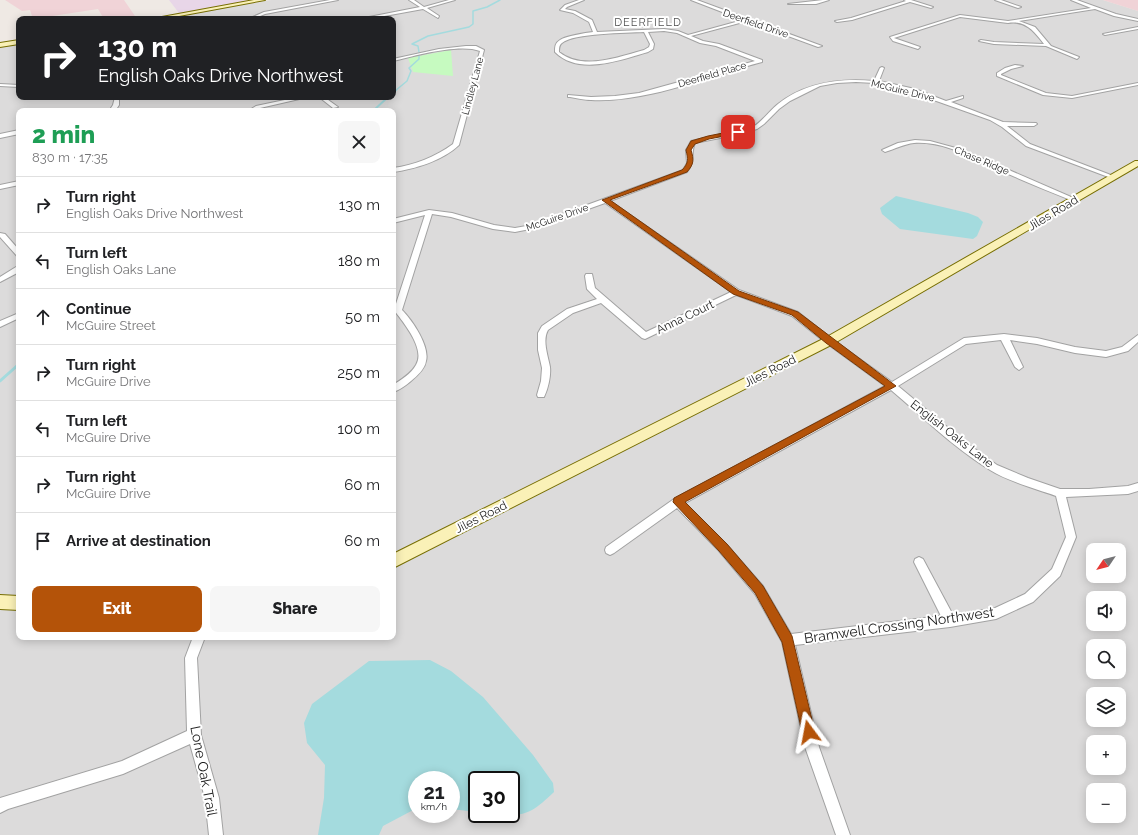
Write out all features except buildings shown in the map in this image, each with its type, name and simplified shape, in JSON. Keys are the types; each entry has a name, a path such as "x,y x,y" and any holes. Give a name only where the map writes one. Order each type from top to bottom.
{"street":[{"path":"182,16 263,0"},
{"path":"257,16 264,13 336,0"},
{"path":"411,0 438,17"},
{"path":"378,16 424,8 453,0"},
{"path":"582,0 566,6 562,10 574,12 591,21 594,33"},
{"name":"Deerfield Drive","path":"693,0 820,46"},
{"path":"790,4 827,0"},
{"path":"906,0 931,7"},
{"path":"997,0 1019,6"},
{"path":"1073,0 1115,15 1138,20"},
{"path":"837,21 851,19 911,1"},
{"path":"918,48 894,40 892,37 960,16 998,22 1095,8"},
{"path":"687,36 746,20"},
{"path":"1012,21 1034,28 1048,45"},
{"path":"1105,34 1138,28"},
{"name":"Deerfield Place","path":"570,96 581,98 621,98 760,61 672,31 645,31 594,33 561,41 557,46 556,52 561,57 571,61 584,63 609,60 646,51 651,48 652,44 645,31"},
{"path":"981,41 994,43 1048,45 1077,58"},
{"path":"0,45 16,42"},
{"name":"Lindley Lane","path":"396,59 437,50 475,47 482,50 479,66 456,145 436,157 396,169"},
{"path":"1021,66 1014,66 1005,69 999,73 999,76 1024,87 1059,96 1079,96 1138,84"},
{"path":"876,82 882,68"},
{"name":"McGuire Drive","path":"396,220 429,212 452,215 493,227 515,230 533,227 685,171 690,165 691,160 689,150 693,142 708,137 754,128 763,123 772,111 794,96 819,85 843,81 876,82 914,91 947,102 1000,124 1016,138 1028,145 1113,177"},
{"path":"0,85 16,86"},
{"path":"947,102 961,97"},
{"path":"256,108 292,100"},
{"path":"326,100 334,107"},
{"path":"1000,124 1034,124"},
{"path":"0,136 16,133"},
{"name":"Chase Ridge","path":"885,150 894,146 916,142 946,146 1075,200"},
{"name":"Jiles Road","path":"396,559 829,341 1138,163"},
{"path":"0,187 16,184"},
{"name":"English Oaks Lane","path":"605,200 736,292 795,314 829,341 892,386 961,444 994,468 1025,481 1060,492 1090,493 1128,490 1138,487"},
{"path":"396,387 413,374 422,362 421,347 405,316 398,310 429,212"},
{"path":"0,234 3,235 16,251"},
{"path":"0,280 16,271"},
{"name":"Anna Court","path":"589,276 591,289 645,336 736,292"},
{"path":"541,395 545,381 546,368 542,350 542,333 545,328 570,310 602,300"},
{"path":"0,324 16,316"},
{"path":"1004,337 1019,367"},
{"path":"610,550 678,502 892,386 964,341 1004,337 1106,354 1125,349 1138,338"},
{"name":"Bramwell Crossing Northwest","path":"788,640 950,621 996,613 1029,598 1056,572 1071,537 1060,492"},
{"path":"678,502 723,548 759,590 788,640 812,747 843,835"},
{"path":"919,562 950,621"},
{"path":"0,602 16,603"},
{"name":"Lone Oak Trail","path":"198,640 192,658 194,735 212,798 216,835"},
{"path":"0,806 5,803 123,768 194,735"}],"shaded area":[{"path":"5,0 124,0 135,16 102,16 98,9 52,16 32,16 30,10 22,11"},
{"path":"169,0 245,0 247,1 179,13"},
{"path":"271,0 1103,0 1138,11 1138,835 0,835 0,46 16,43 16,100 396,100 396,16 177,16"},
{"path":"1103,0 1138,0 1138,11"}],"green space":[{"path":"451,50 453,76 413,72 408,58"}],"water":[{"path":"896,196 968,213 978,217 983,222 977,236 973,239 900,229 882,214 880,208"},
{"path":"430,660 451,671 483,697 533,755 553,783 554,792 540,805 520,814 520,771 468,771 468,811 460,810 460,771 408,771 408,813 383,826 379,835 318,835 324,798 325,765 307,743 304,723 312,704 369,661"}],"waterway":[{"path":"419,52 418,46 412,44 428,36 469,27 473,24 473,11 487,7 500,0"},
{"path":"396,90 407,81 411,71 409,68 419,59 419,56"},
{"path":"376,108 385,100"},
{"path":"0,381 16,367"}],"district":[{"name":"DEERFIELD","path":"648,22"}],"route":[{"path":"738,132 708,137 693,142 689,150 691,160 690,165 685,171 656,180 645,186 605,200 736,292 770,303 795,314 829,341 892,386 678,502 723,548 759,590 788,640 809,732"}]}
